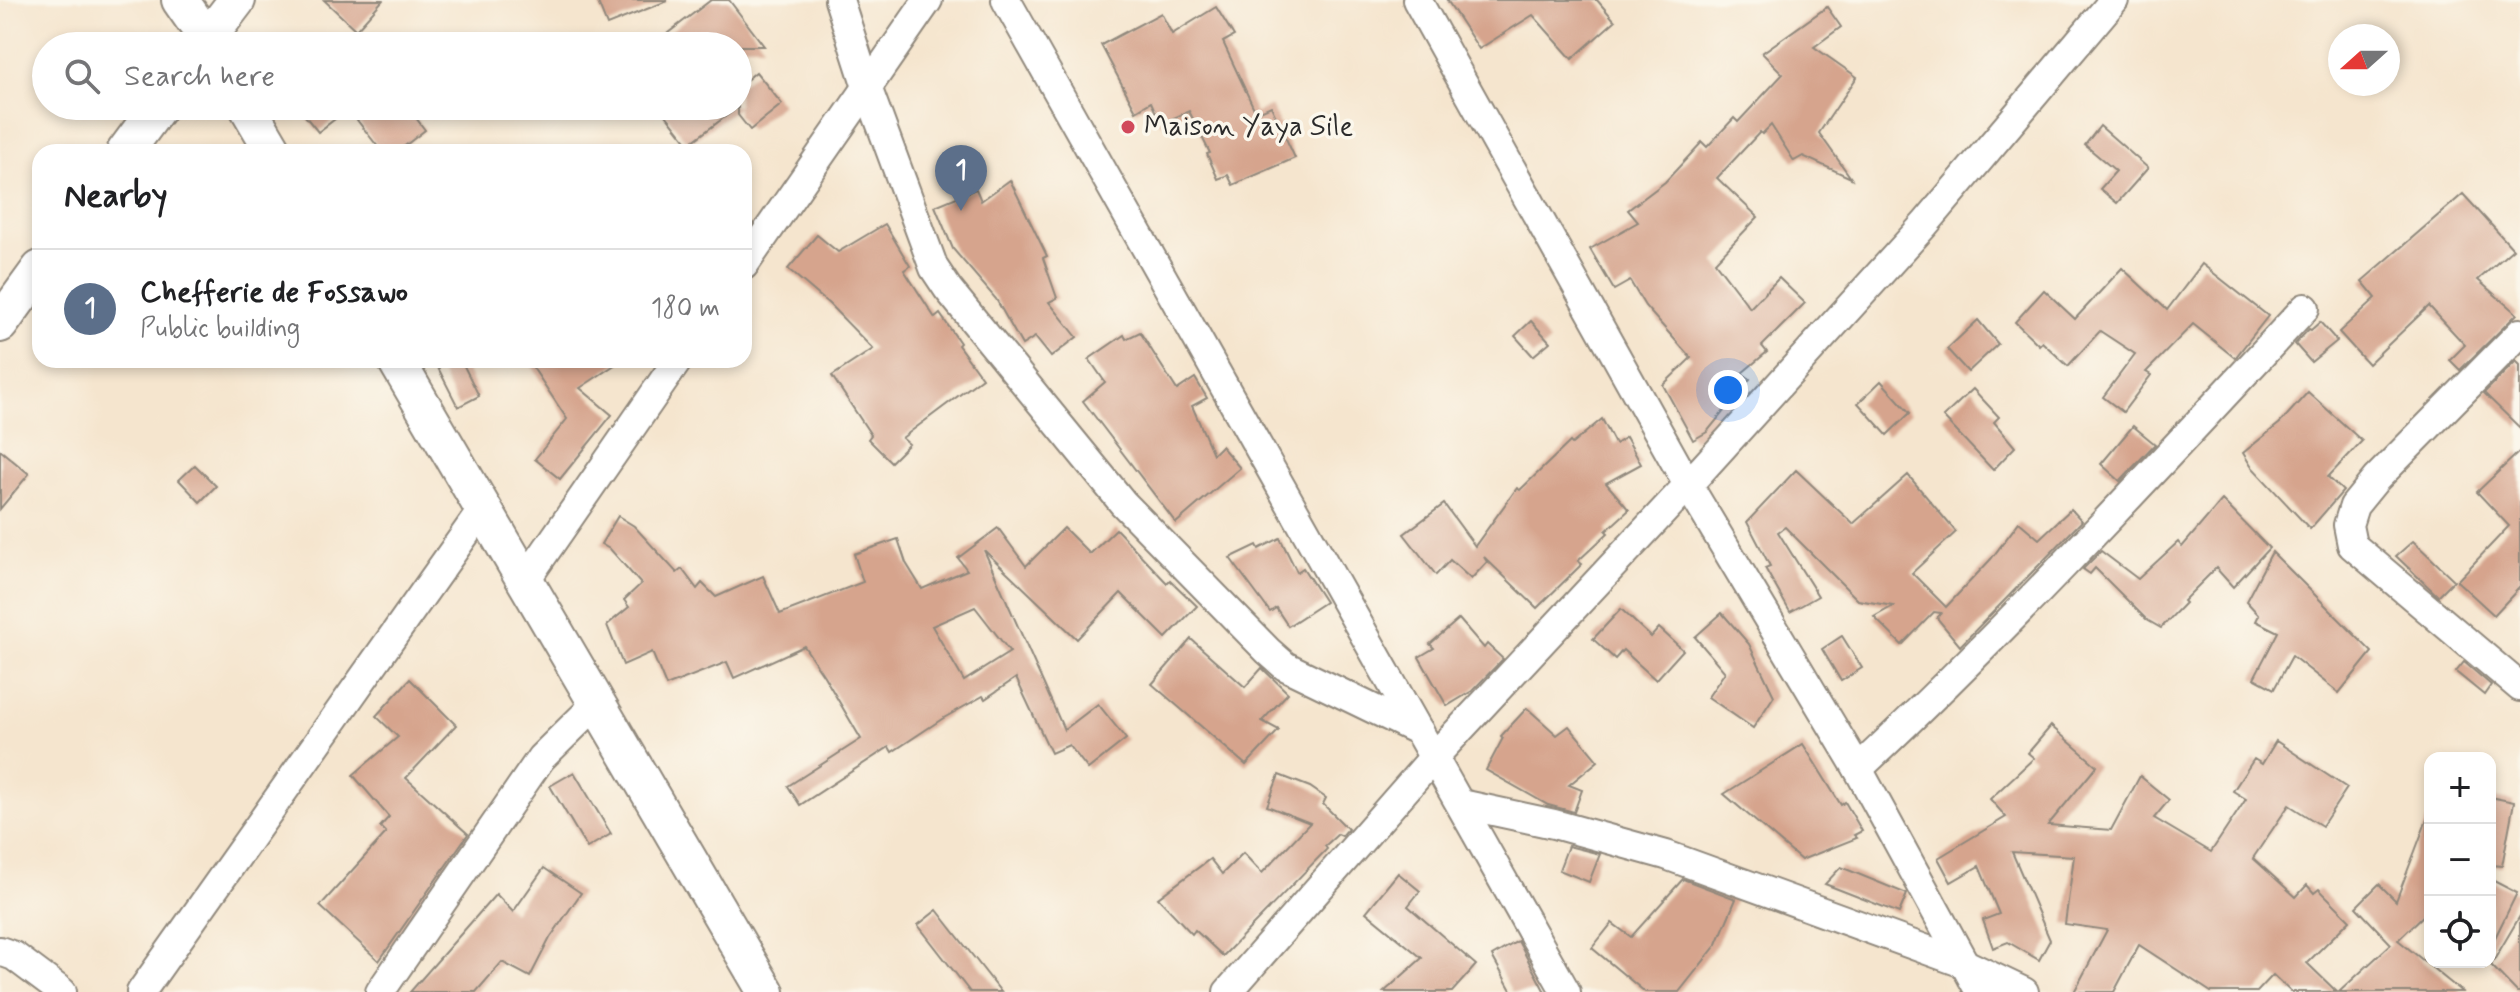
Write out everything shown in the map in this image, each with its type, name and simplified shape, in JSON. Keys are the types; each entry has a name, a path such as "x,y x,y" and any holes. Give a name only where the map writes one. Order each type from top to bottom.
{"street":[{"path":"180,0 200,32"},
{"path":"215,32 237,0"},
{"path":"839,0 867,87 934,268 969,316 1123,503 1285,666 1419,731"},
{"path":"752,253 928,0"},
{"path":"1006,0 1566,992"},
{"path":"1417,0 1688,485 1858,769 1980,992"},
{"path":"1228,992 1434,757 1688,485 1925,224 2114,0"},
{"path":"131,144 149,120"},
{"path":"255,120 269,144"},
{"path":"0,324 32,280"},
{"path":"1858,769 1944,689 2039,593 2305,308"},
{"path":"2520,333 2376,479 2354,506 2348,525 2352,545 2520,687"},
{"path":"401,368 766,992"},
{"path":"525,581 672,368"},
{"path":"141,992 483,509"},
{"path":"380,992 541,758 597,703"},
{"path":"1461,804 1554,824 1666,855 1963,963 2024,992"},
{"path":"0,951 14,956 62,992"}],"building":[{"path":"324,0 383,0 356,30"},
{"path":"597,0 667,0 667,1 607,25"},
{"path":"711,0 729,0 764,46 752,46 752,32 669,32"},
{"path":"1447,0 1597,0 1615,21 1572,59 1533,15 1479,49"},
{"path":"1216,7 1234,36 1223,42 1256,113 1271,106 1295,158 1233,185 1228,175 1218,179 1207,154 1210,153 1189,111 1161,124 1151,102 1136,111 1101,45 1161,13 1172,34"},
{"path":"1827,7 1841,27 1814,47 1857,77 1819,133 1851,178 1803,156 1794,161 1771,125 1762,134 1760,132 1717,178 1758,217 1715,262 1750,308 1779,278 1805,303 1762,346 1767,352 1742,373 1750,379 1707,432 1693,440 1663,385 1691,358 1645,306 1630,281 1614,290 1590,249 1638,222 1628,210 1665,182 1702,142 1707,147 1734,118 1738,122 1783,74 1762,53"},
{"path":"756,72 782,104 750,130 742,120 752,120 752,75"},
{"path":"308,120 334,120 318,132"},
{"path":"357,120 418,120 425,130 407,144 376,144"},
{"path":"670,120 721,120 689,144"},
{"path":"2100,126 2148,168 2117,203 2100,189 2116,171 2085,145"},
{"path":"1010,180 1047,256 1043,258 1057,298 1049,302 1077,337 1051,357 1035,337 1022,345 996,299 953,249 935,206 976,189 981,201"},
{"path":"2463,194 2513,249 2478,280 2517,314 2460,370 2450,360 2465,345 2429,306 2368,364 2339,332 2376,298 2362,281"},
{"path":"885,224 910,266 904,270 935,318 940,314 982,378 902,438 909,444 891,462 868,439 871,435 832,376 873,349 829,304 788,269 817,235 838,252"},
{"path":"2202,264 2268,316 2235,358 2193,324 2146,372 2151,375 2123,412 2103,397 2135,354 2100,331 2068,366 2015,322 2044,290 2075,319 2122,268 2167,310"},
{"path":"1978,320 1998,344 1968,372 1947,349"},
{"path":"1531,321 1550,342 1533,356 1515,336"},
{"path":"2320,322 2337,341 2311,362 2295,344"},
{"path":"1140,332 1177,390 1195,378 1207,398 1192,406 1213,454 1221,446 1240,468 1176,523 1083,401 1105,382 1089,359 1124,335 1126,339"},
{"path":"2516,361 2520,365 2520,428 2484,393"},
{"path":"438,368 465,368 479,396 458,407"},
{"path":"533,368 610,368 580,388 612,415 560,479 535,459 567,419"},
{"path":"1881,381 1910,413 1887,435 1858,403"},
{"path":"1973,389 1999,417 1994,422 2015,447 1993,470 1943,417"},
{"path":"2308,392 2362,441 2328,477 2343,491 2310,529 2251,466 2243,453 2280,423"},
{"path":"1602,419 1615,444 1626,437 1641,464 1606,483 1629,510 1578,561 1582,564 1537,608 1484,557 1487,562 1471,579 1450,560 1436,575 1404,534 1444,504 1475,546 1517,488 1520,490 1570,442 1572,444"},
{"path":"2133,426 2155,444 2120,481 2101,464"},
{"path":"0,450 29,474 0,509"},
{"path":"2520,451 2520,587 2494,615 2457,581 2509,526 2477,492"},
{"path":"195,465 216,486 200,502 179,480"},
{"path":"1796,470 1853,524 1908,475 1956,532 1912,573 1946,607 1991,559 2019,522 2039,539 2071,509 2082,521 1960,646 1937,618 1941,613 1934,612 1902,645 1874,617 1893,606 1858,600 1785,527 1778,532 1818,596 1790,612 1765,568 1770,566 1747,522"},
{"path":"2222,500 2269,548 2233,587 2216,568 2161,628 2147,620 2095,568 2090,574 2083,569 2101,551 2138,579 2178,542 2182,547"},
{"path":"618,516 634,526 677,573 682,569 697,589 702,583 716,597 763,576 780,614 863,582 854,554 898,539 906,563 922,589 967,570 958,558 998,528 1026,566 1064,528 1090,554 1116,529 1167,583 1170,580 1197,606 1166,638 1121,593 1077,639 984,550 1064,730 1098,704 1126,739 1088,769 1069,745 1051,753 1016,678 985,699 983,696 942,719 892,752 889,747 800,805 788,786 861,739 804,646 734,678 727,662 666,686 652,652 623,665 607,625 629,607 624,600 641,584 611,550 601,544","holes":["975,607 1010,652 964,681 932,626"]},
{"path":"1280,538 1297,572 1303,568 1325,602 1288,626 1276,608 1270,612 1230,558 1257,545 1259,549"},
{"path":"2413,541 2454,580 2438,596 2396,556"},
{"path":"2272,552 2372,652 2339,693 2292,656 2274,689 2254,678 2278,632 2256,621 2259,615 2246,601"},
{"path":"1621,609 1651,637 1659,628 1683,650 1656,680 1623,650 1615,659 1593,639"},
{"path":"1722,613 1749,644 1774,696 1753,728 1708,697 1725,672 1695,637"},
{"path":"1459,619 1484,648 1487,644 1503,659 1472,691 1447,706 1419,657 1434,648 1430,644"},
{"path":"1842,636 1862,668 1841,681 1822,649"},
{"path":"1191,639 1245,687 1262,668 1288,693 1262,721 1279,730 1246,765 1152,684"},
{"path":"2464,662 2491,685 2484,695 2456,672"},
{"path":"410,679 456,725 406,778 468,834 379,961 320,906 386,833 380,827 389,817 353,775 398,737 376,716"},
{"path":"1527,708 1557,735 1569,726 1598,761 1569,785 1582,790 1574,812 1548,805 1486,770 1503,738 1501,736"},
{"path":"2051,726 2097,766 2048,825 2111,830 2140,776 2169,800 2154,818 2211,852 2246,799 2233,791 2254,759 2262,764 2276,741 2347,788 2322,826 2289,805 2253,858 2296,897 2307,885 2314,893 2319,889 2350,920 2307,963 2337,992 2291,992 2273,975 2257,992 2211,992 2139,945 2114,992 2074,992 2107,930 2065,924 2074,856 2012,852 2050,940 2039,960 2008,942 1993,948 1983,920 1999,914 1979,866 1951,882 1938,858 2006,817 1990,799 2034,758 2028,753"},
{"path":"1803,744 1841,805 1845,802 1862,831 1854,835 1857,838 1801,860 1724,794"},
{"path":"574,772 611,834 587,848 550,786"},
{"path":"1279,775 1310,787 1326,798 1323,804 1348,829 1325,846 1327,849 1223,956 1195,930 1192,934 1158,898 1210,859 1222,874 1243,853 1262,873 1310,823 1267,806"},
{"path":"2496,798 2514,802 2502,866 2496,866"},
{"path":"2424,828 2424,915 2398,940 2424,961 2424,968 2432,968 2462,992 2339,992 2391,944 2356,907 2379,884 2396,901"},
{"path":"1568,846 1600,854 1589,882 1559,870"},
{"path":"1841,867 1907,894 1899,913 1825,884"},
{"path":"544,868 581,893 550,938 530,977 502,962 476,992 410,992 496,894 513,912"},
{"path":"1398,873 1420,891 1408,906 1476,965 1452,992 1384,992 1422,958 1366,912"},
{"path":"1683,879 1736,899 1717,944 1679,992 1645,992 1592,948 1612,923 1631,937"},
{"path":"2496,882 2517,893 2496,936"},
{"path":"937,910 1001,992 970,992 918,925"},
{"path":"2520,916 2520,992 2494,968 2496,957"},
{"path":"1518,941 1545,992 1512,992 1492,956"}],"place":[{"name":"Maison Yaya Sile","path":"1128,127"},
{"name":"Chefferie de Fossawo","path":"961,211"}]}
